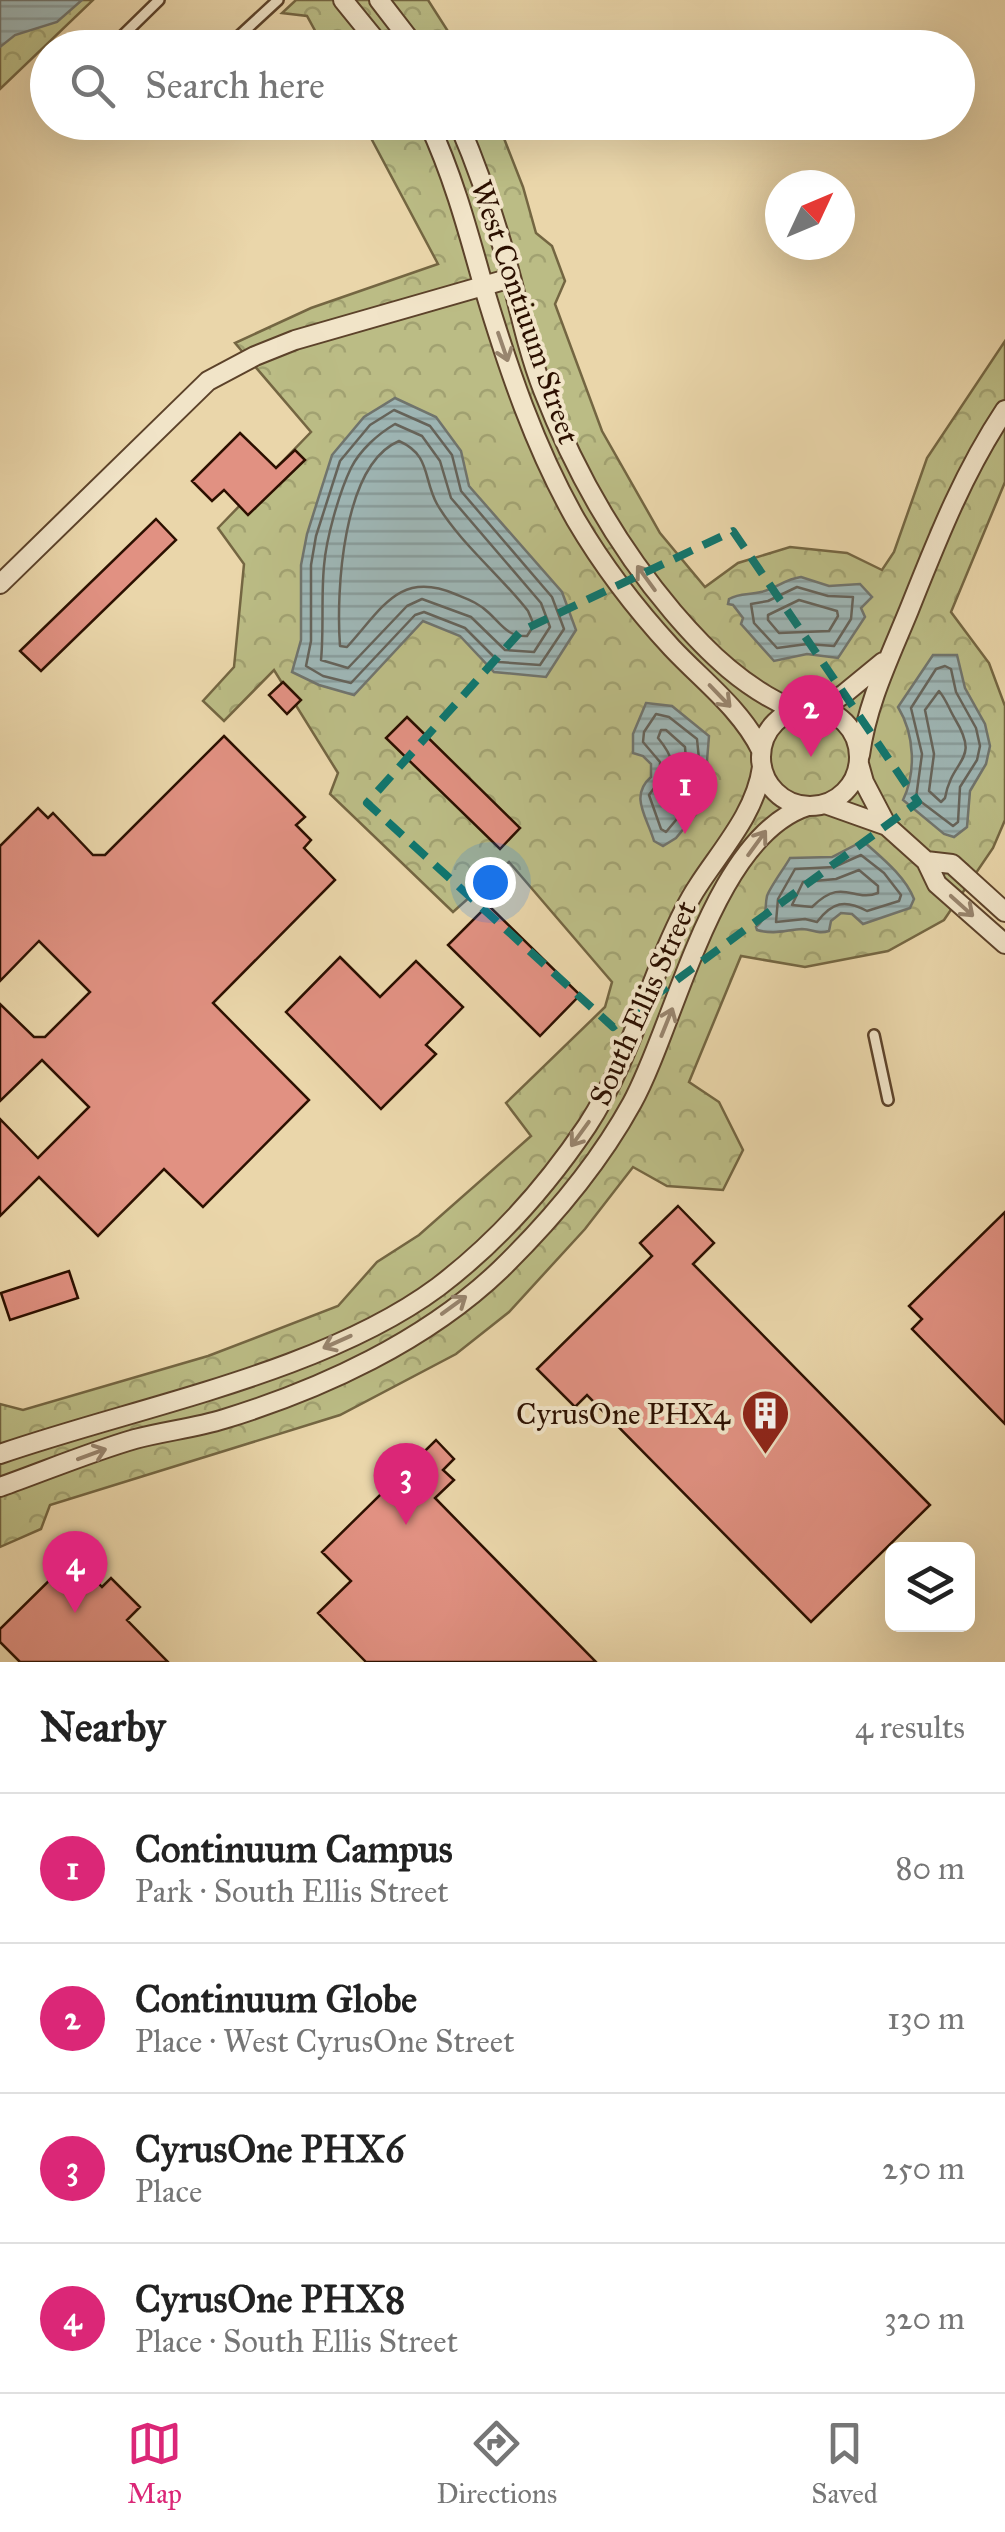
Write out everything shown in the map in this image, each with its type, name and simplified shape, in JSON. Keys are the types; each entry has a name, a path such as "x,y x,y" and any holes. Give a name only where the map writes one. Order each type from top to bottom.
{"street":[{"path":"343,0 367,30"},
{"path":"380,0 402,30"},
{"name":"West Contiuum Street","path":"435,140 538,445 577,521 618,585 746,725 762,759"},
{"name":"West Contiuum Street","path":"464,140 511,278 542,388 582,477 622,545 709,653 756,692 795,710"},
{"path":"0,584 208,381 295,340 511,278"},
{"path":"816,805 848,789 859,760 871,700 887,658 955,496 977,452 1005,410"},
{"path":"887,658 821,709 795,710 772,725 762,759 768,782 792,803 816,805 887,826"},
{"path":"821,709 848,726 856,740 864,782 887,826 926,861 937,884 1005,944"},
{"name":"South Ellis Street","path":"0,1454 294,1360 375,1324 435,1289 480,1253 525,1206 588,1125 627,1051 668,944 695,891 745,816 760,785 762,759"},
{"name":"South Ellis Street","path":"0,1487 133,1440 221,1420 307,1390 395,1346 500,1270 604,1148 633,1101 670,1018 688,962 736,872 767,829 794,810 816,805"},
{"path":"926,861 952,864 1005,912"}],"lane":[{"path":"128,30 159,0"},
{"path":"256,0 266,10"},
{"path":"245,30 278,0"},
{"path":"874,1034 888,1100"}],"highlighted area":[{"path":"733,531 918,802 613,1027 367,803 521,631"}],"green space":[{"path":"0,0 93,0 62,30 30,30 30,60 0,89"},
{"path":"296,0 428,0 447,30 315,30 307,16 282,13"},
{"path":"372,140 505,140 536,233 552,246 565,281 555,304 602,431 660,533 705,587 738,563 790,547 847,553 882,570 894,552 927,458 1005,341 1005,482 951,612 989,663 1005,706 1005,820 993,848 944,920 888,951 805,967 741,956 689,1082 719,1102 743,1150 723,1190 667,1186 633,1167 585,1229 509,1312 456,1354 340,1415 50,1505 41,1529 0,1547 0,1404 23,1410 208,1356 338,1306 377,1262 419,1235 531,1136 506,1103 605,1007 612,982 509,862 453,912 330,794 338,773 274,670 224,721 203,701 234,667 244,564 218,528 311,432 235,343 311,308 438,264"}],"water":[{"path":"0,0 82,0 57,22 15,35 0,47"},
{"path":"395,398 436,417 461,451 469,486 562,592 576,630 546,677 494,672 460,636 423,621 354,695 292,672 301,640 301,565 332,455 364,417"},
{"path":"801,577 829,586 860,584 872,597 861,608 865,617 838,658 807,654 774,661 741,624 743,618 733,605 728,604 733,597 766,591"},
{"path":"933,655 957,655 965,688 985,724 990,746 986,764 970,791 967,827 954,837 944,834 903,800 912,754 908,730 898,707"},
{"path":"646,703 672,706 709,736 707,761 714,792 676,838 663,846 654,841 640,799 651,777 651,764 633,753 633,734"},
{"path":"863,841 905,883 914,899 910,908 863,924 852,914 841,913 825,932 757,930 767,896 790,858 832,857"}],"building":[{"path":"240,433 276,468 295,450 305,460 248,515 224,490 212,501 192,481"},
{"path":"156,519 176,540 41,671 20,651"},
{"path":"283,682 301,700 287,714 269,695"},
{"path":"407,717 520,828 500,849 386,738"},
{"path":"224,736 305,817 296,825 311,840 304,848 335,880 213,1003 309,1100 203,1207 164,1169 98,1236 39,1177 0,1216 0,1119 38,1158 89,1107 42,1060 0,1101 0,1004 34,1037 45,1037 90,992 39,941 0,981 0,846 38,808 48,818 53,813 93,855 105,855"},
{"path":"488,905 580,995 540,1036 448,945"},
{"path":"340,957 380,997 416,961 463,1007 426,1045 436,1054 381,1109 286,1012"},
{"name":"CyrusOne PHX4","path":"678,1206 714,1243 693,1264 930,1505 892,1542 885,1542 885,1549 811,1622 587,1395 575,1407 537,1369 652,1256 640,1243"},
{"path":"1005,1212 1005,1424 912,1329 922,1319 909,1306"},
{"path":"69,1271 78,1298 10,1320 1,1293"},
{"path":"436,1440 454,1459 443,1470 454,1480 435,1498 596,1662 366,1662 318,1613 351,1581 322,1552"},
{"path":"73,1557 102,1587 111,1578 140,1607 127,1620 168,1662 20,1662 0,1642 0,1629"}],"place":[{"name":"Continuum Globe","path":"811,757"},
{"name":"Continuum Campus","path":"685,834"},
{"name":"CyrusOne PHX4","path":"765,1456"},
{"name":"CyrusOne PHX6","path":"406,1525"},
{"name":"CyrusOne PHX8","path":"75,1613"}]}
